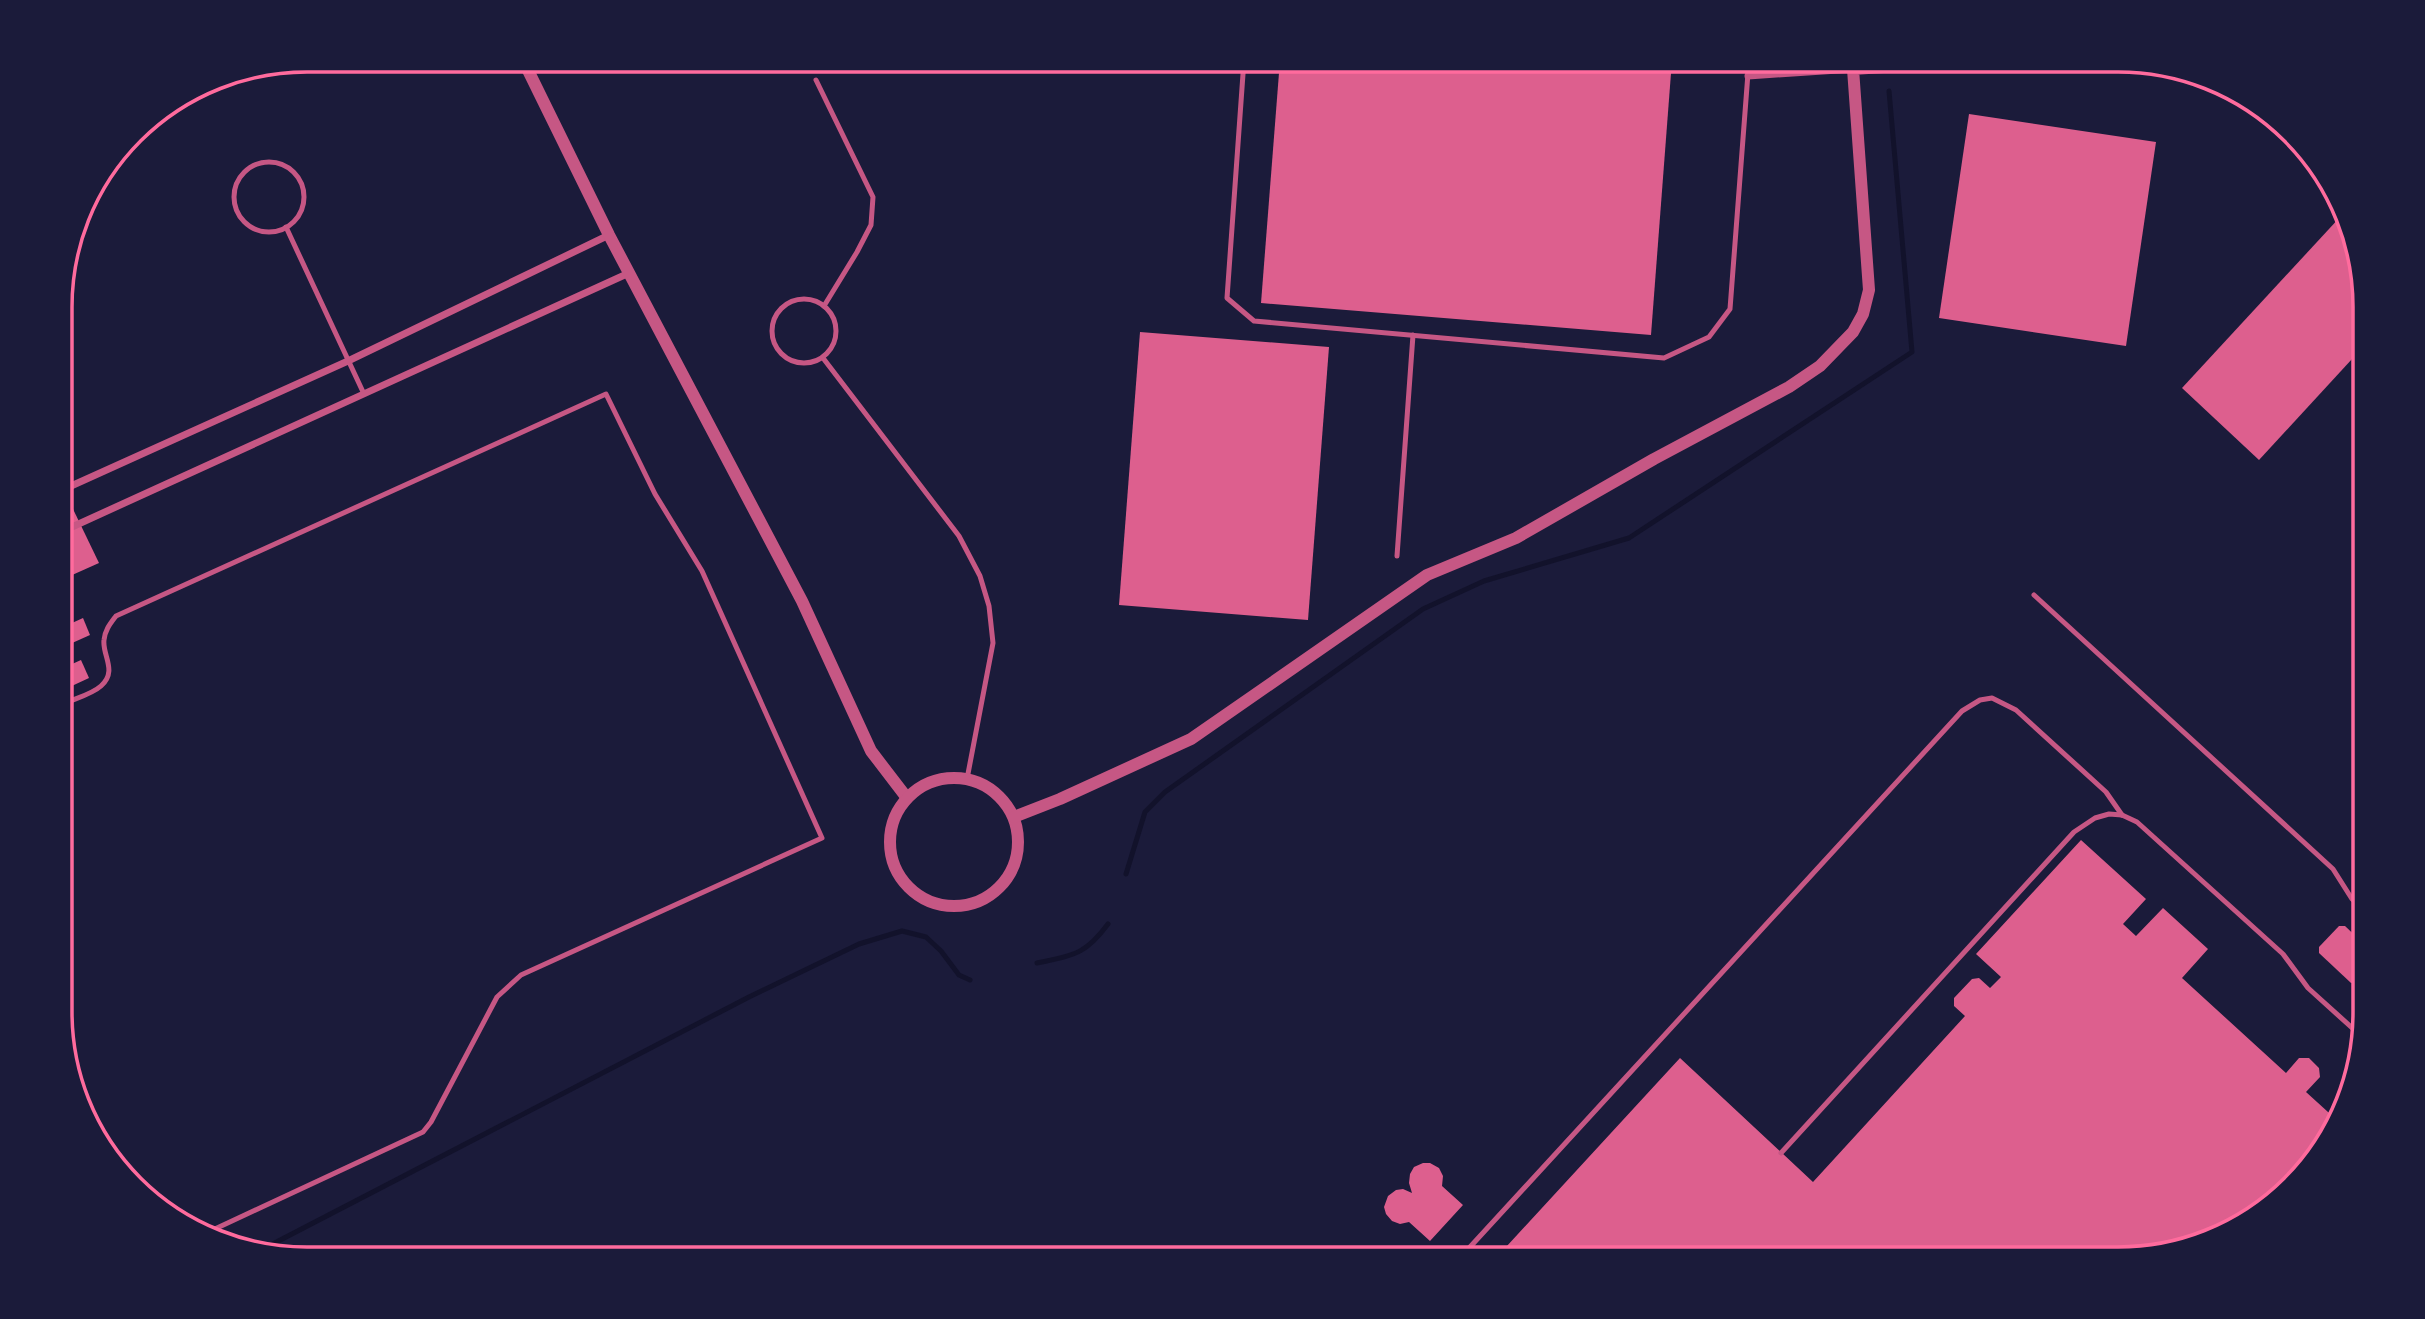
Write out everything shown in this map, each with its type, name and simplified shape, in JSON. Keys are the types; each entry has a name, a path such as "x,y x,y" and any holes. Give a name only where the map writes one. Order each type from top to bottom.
{"street":[{"path":"529,72 609,235 802,601 872,751 907,797"},
{"path":"1748,76 1808,72"},
{"path":"1014,817 1060,799 1191,738 1427,575 1516,538 1654,459 1789,387 1820,366 1853,332 1863,314 1869,290 1853,72"},
{"path":"72,487 348,361 609,235"},
{"path":"72,528 629,273"},
{"path":"945,778 967,779 986,786 995,793 1014,817 1018,832 1015,862 1004,882 988,897 967,906 946,907 925,901 908,888 895,871 890,852 890,833 896,814 907,797 925,785 945,778"}],"lane":[{"path":"1243,72 1227,298 1254,321 1664,358 1709,337 1730,309 1748,72"},
{"path":"816,80 873,197 871,225 858,253 824,306"},
{"path":"280,163 298,177 304,199 301,211 286,227 264,231 253,228 237,212 234,201 239,178 257,164 280,163"},
{"path":"286,227 364,394"},
{"path":"799,299 810,299 824,306 835,319 837,329 836,340 823,358 814,362 793,362 776,349 772,328 780,309 799,299"},
{"path":"1397,556 1413,335"},
{"path":"823,358 959,536 980,576 989,606 993,643 967,779"},
{"path":"72,700 101,687 108,677 109,660 103,643 106,630 116,616 606,394 655,494 702,571 822,838 521,975 497,997 431,1122 423,1132 216,1229"},
{"path":"2034,595 2333,869 2353,900"},
{"path":"1470,1247 1962,710 1980,700 1992,698 2016,710 2106,792 2122,815 2152,833 2283,954 2308,988 2353,1029"},
{"path":"1781,1153 2074,832 2095,818 2109,814 2122,815"}],"building":[{"path":"1279,72 1671,72 1651,335 1261,303"},
{"path":"1969,114 2156,142 2126,346 1939,318"},
{"path":"2336,221 2351,276 2353,358 2259,460 2182,388"},
{"path":"1140,332 1329,347 1308,620 1119,605"},
{"path":"72,507 99,563 72,575"},
{"path":"83,618 90,635 72,643 72,623"},
{"path":"81,660 89,678 72,686 72,664"},
{"path":"2081,840 2146,899 2123,924 2136,936 2163,908 2208,949 2182,978 2286,1073 2299,1058 2309,1058 2319,1068 2320,1077 2306,1092 2330,1114 2329,1116 2314,1143 2295,1167 2249,1208 2194,1235 2164,1243 2134,1247 1506,1247 1680,1058 1813,1182 1965,1016 1954,1006 1954,998 1972,979 1979,978 1990,988 2001,977 1976,954"},
{"path":"2339,926 2345,926 2353,934 2353,983 2319,953 2319,947"},
{"path":"1423,1163 1439,1168 1443,1176 1442,1186 1463,1205 1430,1241 1409,1222 1400,1224 1392,1221 1384,1207 1388,1196 1396,1190 1403,1189 1412,1193 1410,1174 1414,1167"}],"waterway":[{"path":"1126,874 1145,812 1165,792 1423,609 1484,581 1629,538 1912,352 1889,91"},
{"path":"1037,963 1078,952 1092,942 1108,924"},
{"path":"272,1244 749,997 859,944 902,931 926,937 941,951 959,975 970,980"}]}
